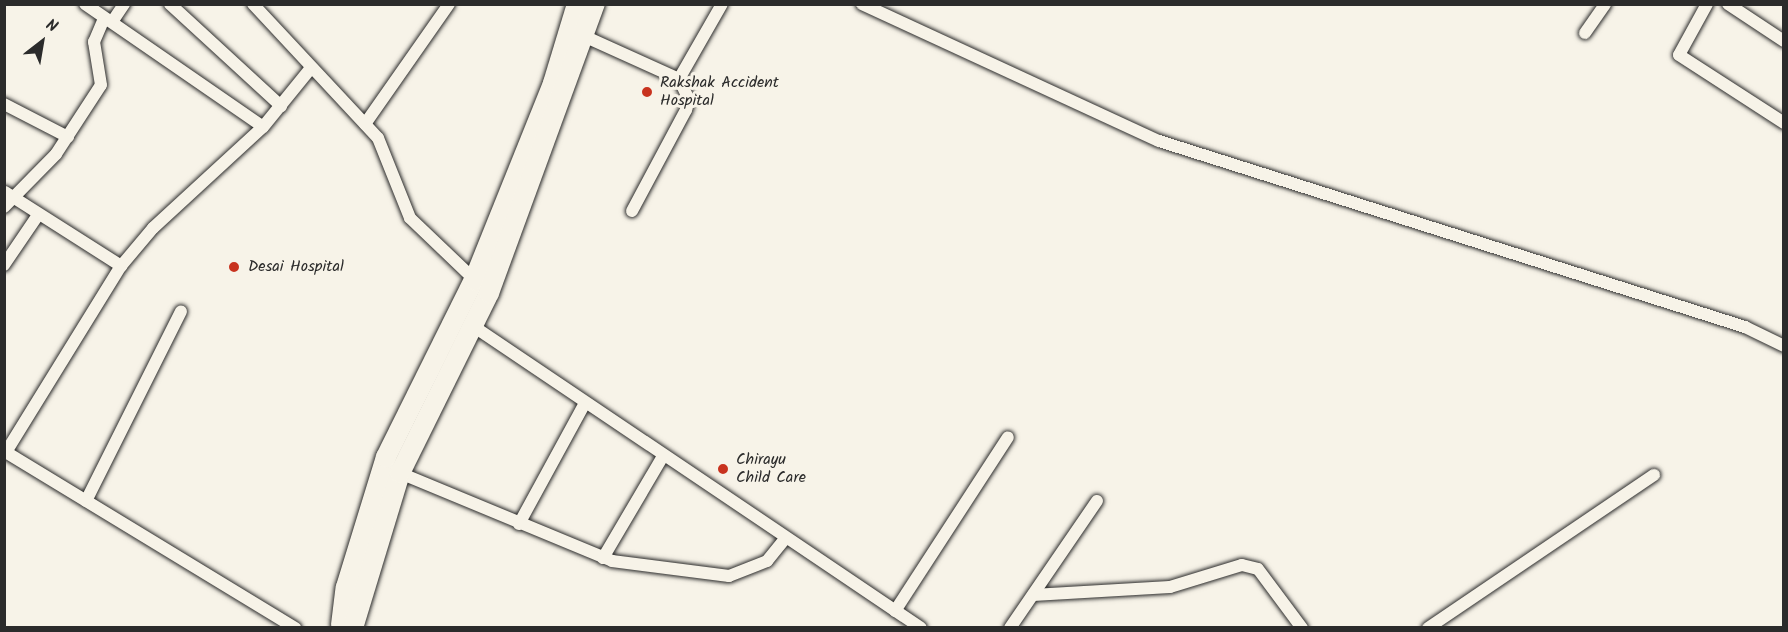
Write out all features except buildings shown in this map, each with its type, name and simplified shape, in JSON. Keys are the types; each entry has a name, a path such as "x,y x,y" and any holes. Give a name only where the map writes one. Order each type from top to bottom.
{"main road":[{"path":"353,627 400,472 473,326 481,286 553,83 577,4"},
{"path":"340,627 346,586 386,457 481,286 586,37 595,4"}],"street":[{"path":"86,4 263,127"},
{"path":"121,266 7,198 41,171 68,137 101,86 94,42 108,20 124,4"},
{"path":"170,4 281,106"},
{"path":"253,4 378,138 410,218 481,286"},
{"path":"365,124 449,4"},
{"path":"679,79 722,4"},
{"path":"862,4 1159,141 1745,327 1784,346"},
{"path":"1586,33 1605,4"},
{"path":"1707,4 1679,55 1784,123"},
{"path":"1728,4 1784,41"},
{"path":"586,37 679,79 689,100 686,110 632,211"},
{"path":"295,627 5,452 121,266 263,127 311,68"},
{"path":"4,104 68,137"},
{"path":"4,265 38,215"},
{"path":"86,501 181,311"},
{"path":"473,326 785,539 921,627"},
{"path":"519,524 585,403"},
{"path":"895,611 1008,437"},
{"path":"603,558 663,456"},
{"path":"400,472 603,558 729,576 767,561 785,539"},
{"path":"1428,627 1653,476"},
{"path":"1010,627 1096,501"},
{"path":"1033,596 1170,587 1242,565 1258,569 1302,627"}],"place":[{"name":"Rakshak Accident Hospital","path":"647,92"},
{"name":"Desai Hospital","path":"234,267"},
{"name":"Chirayu Child Care","path":"723,469"}]}
